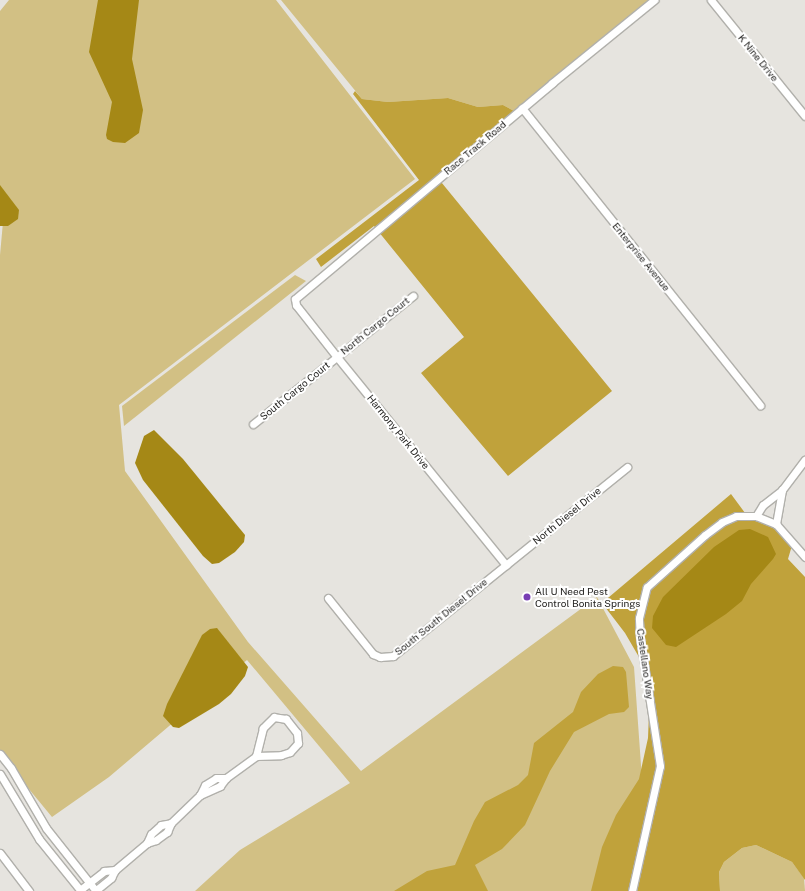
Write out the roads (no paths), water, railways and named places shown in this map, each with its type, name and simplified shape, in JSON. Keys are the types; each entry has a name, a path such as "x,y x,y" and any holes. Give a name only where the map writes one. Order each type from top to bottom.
{"street":[{"name":"Race Track Road","path":"296,297 654,0"},
{"name":"K Nine Drive","path":"711,0 805,116"},
{"name":"Enterprise Avenue","path":"522,108 760,405"},
{"name":"North Cargo Court","path":"337,357 413,296"},
{"name":"Harmony Park Drive","path":"296,297 296,306 506,565"},
{"name":"South Cargo Court","path":"252,424 337,357"},
{"path":"756,516 763,505 782,490 805,460"},
{"name":"North Diesel Drive","path":"506,565 627,467"},
{"path":"776,524 782,490"},
{"name":"Castellano Way","path":"632,891 660,766 640,639 639,618 647,587 722,522 736,516 756,516 776,524 805,558"},
{"name":"South South Diesel Drive","path":"328,598 373,654 380,657 393,656 506,565"},
{"path":"1,756 46,828 95,891 110,878 115,870 147,843 151,834 161,826 171,823 200,795 220,786 226,778 256,756 281,755 290,752 298,742 297,733 286,720 274,717 263,728 256,756"},
{"path":"0,774 39,839 80,890 104,871 115,870"},
{"path":"0,854 29,891"}],"place":[{"name":"All U Need Pest Control Bonita Springs","path":"527,597"}]}
